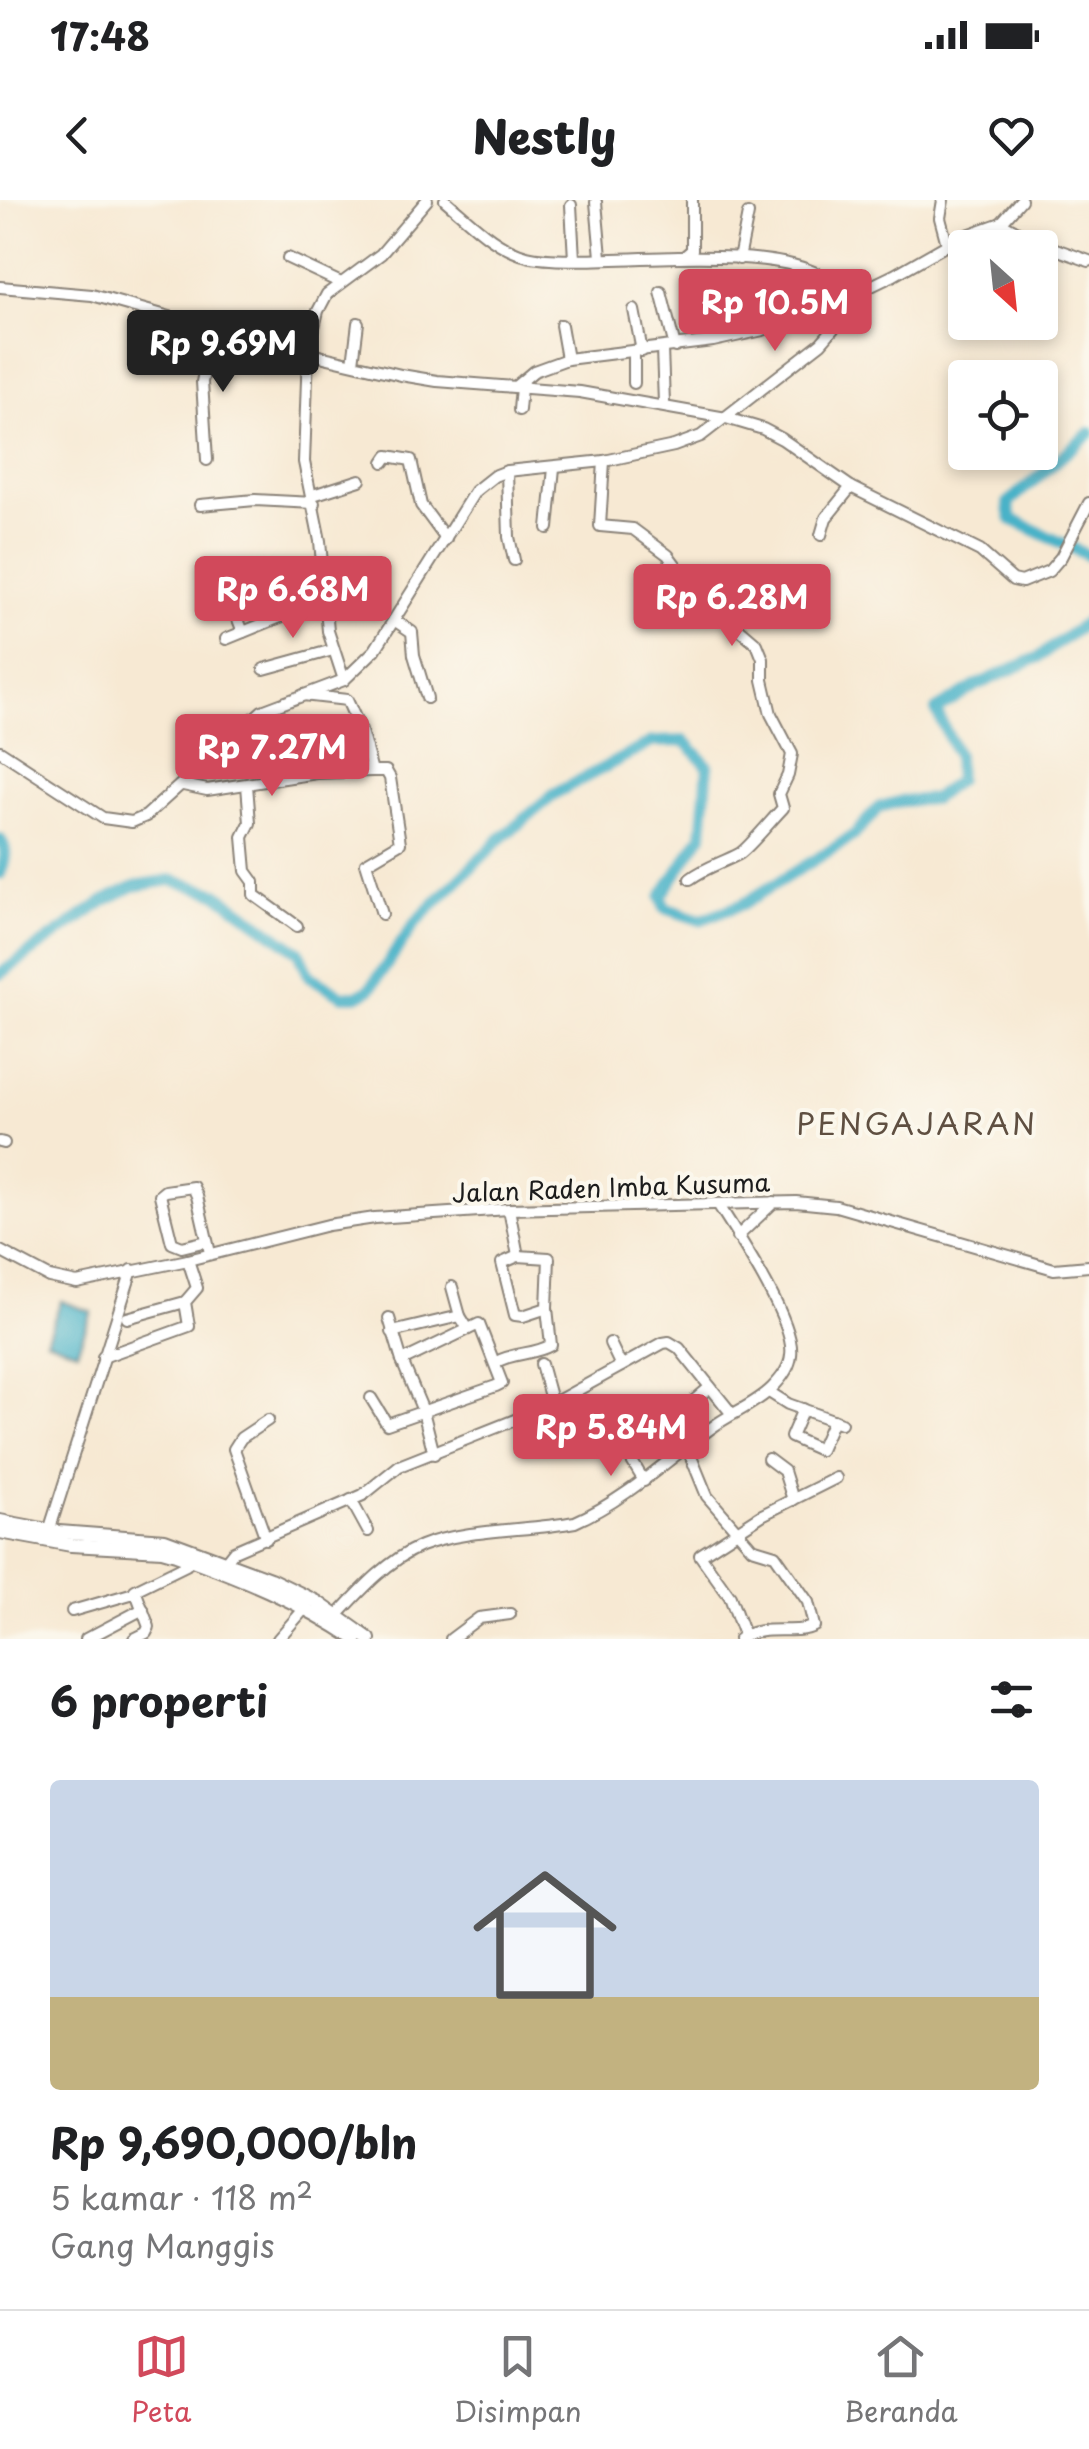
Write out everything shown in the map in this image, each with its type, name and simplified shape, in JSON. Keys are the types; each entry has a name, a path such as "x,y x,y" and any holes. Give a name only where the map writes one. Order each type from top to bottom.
{"main road":[{"path":"0,1522 79,1540 164,1540 226,1561 369,1639"},
{"path":"0,1532 162,1550 241,1572"},
{"path":"335,1620 356,1639"}],"street":[{"path":"344,680 324,607 314,499 304,462 308,352 318,311 340,282 381,254 427,200"},
{"path":"0,751 103,818 132,822 146,816 262,711 344,680 375,650 475,491 494,476 507,471 604,460 674,446 701,436 821,343 840,322 844,299 840,292 810,270 787,264 686,255 530,257 503,247 445,200"},
{"path":"686,255 692,250 692,200"},
{"path":"943,200 940,218 947,244"},
{"path":"519,410 518,386 534,371 567,359 662,349 763,330 844,299 947,244 1000,223 1021,200"},
{"path":"596,202 601,257"},
{"path":"571,204 574,259"},
{"path":"739,260 748,214"},
{"path":"1000,223 1038,243 1089,262"},
{"path":"288,258 340,282"},
{"path":"0,287 92,295 308,352 437,381 580,392 726,418 782,438 850,487 980,551 1013,580 1022,582 1036,578 1062,557 1089,503"},
{"path":"661,292 675,347"},
{"path":"634,310 638,352 634,383"},
{"path":"353,362 358,322"},
{"path":"561,326 567,359"},
{"path":"207,460 202,382 213,328"},
{"path":"662,349 664,403"},
{"path":"384,462 388,456 410,458 423,509 446,539"},
{"path":"604,460 600,526 632,529 668,555 694,590 756,644 772,714 792,754 779,794 784,808 744,851 690,880"},
{"path":"548,528 554,468"},
{"path":"507,471 509,537 514,560"},
{"path":"200,505 314,499 360,480"},
{"path":"821,535 826,518 850,487"},
{"path":"226,589 243,632"},
{"path":"226,638 296,612 324,607"},
{"path":"394,620 412,632 414,655 427,698"},
{"path":"264,669 333,650"},
{"path":"302,694 316,699 344,697 372,771"},
{"path":"329,751 366,748"},
{"path":"183,785 207,790 317,773 386,772 400,841 366,863 382,914"},
{"path":"247,784 250,823 243,837 246,871 254,882 254,895 298,926"},
{"path":"193,1187 208,1247 182,1248 172,1243 160,1195 193,1187"},
{"path":"738,1237 774,1202"},
{"name":"Jalan Raden Imba Kusuma","path":"102,1278 188,1260 208,1247 328,1225 509,1209 774,1202 836,1206 1054,1269 1089,1266"},
{"path":"326,1639 335,1620 375,1578 419,1547 445,1539 575,1522 644,1482 732,1414 769,1392 790,1363 791,1343 778,1308 718,1204"},
{"path":"509,1209 518,1256"},
{"path":"0,1251 66,1282 102,1278 116,1282 124,1290"},
{"path":"496,1362 514,1353 548,1348 551,1338 546,1308 549,1258 518,1256 502,1262 514,1315 546,1308"},
{"path":"128,1318 186,1302 197,1288 188,1260"},
{"path":"49,1531 132,1270"},
{"path":"452,1288 468,1329"},
{"path":"103,1358 186,1330 190,1322 186,1302"},
{"path":"392,1332 460,1316"},
{"path":"389,1318 434,1454"},
{"path":"371,1398 387,1424 499,1384 503,1379 481,1326 402,1362"},
{"path":"226,1561 234,1551 374,1489 392,1470 552,1404 670,1342 732,1414"},
{"path":"610,1343 621,1366"},
{"path":"541,1364 552,1404"},
{"path":"683,1410 710,1386"},
{"path":"769,1392 837,1422 820,1450 791,1437 803,1409"},
{"path":"266,1539 234,1448 240,1438 268,1420"},
{"path":"609,1423 644,1482"},
{"path":"687,1447 706,1496 736,1531 758,1552 775,1555 808,1602 814,1626 794,1633 772,1628 741,1637 730,1597 700,1555 736,1531 836,1478"},
{"path":"768,1459 784,1471 793,1500"},
{"path":"351,1500 368,1531"},
{"path":"72,1611 134,1592 186,1565 190,1559"},
{"path":"134,1592 151,1635 134,1639"},
{"path":"278,1639 312,1607"},
{"path":"86,1639 143,1609"},
{"path":"451,1639 479,1618 510,1614"}],"water":[{"path":"61,1301 92,1312 77,1351 46,1340"}],"waterway":[{"path":"1089,433 1008,503 1011,519 1089,556"},
{"path":"0,974 104,901 134,886 171,880 216,893 299,952 309,976 343,996 357,996 370,989 415,923 499,840 556,793 652,742 685,741 708,766 702,835 661,897 665,908 700,920 743,904 839,845 855,834 879,807 933,799 958,780 957,755 936,710 977,685 1039,657 1089,620"},
{"path":"0,839 5,851 0,874"}],"district":[{"name":"PENGAJARAN","path":"917,1125"}]}
